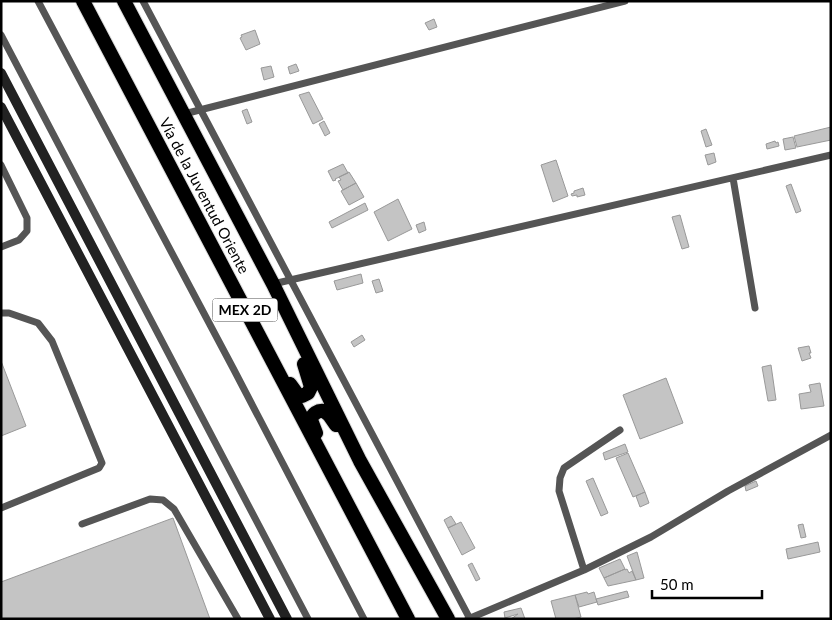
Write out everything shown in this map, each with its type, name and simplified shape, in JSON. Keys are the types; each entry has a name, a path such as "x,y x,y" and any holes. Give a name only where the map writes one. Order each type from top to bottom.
{"highway":[{"name":"Vía de la Juventud Oriente","path":"83,1 408,619"},
{"name":"Vía de la Juventud Oriente","path":"124,1 272,284 360,461 448,619"},
{"path":"268,353 296,393 302,396 306,395 311,387 298,336"},
{"path":"333,476 332,463 311,420 317,412 324,411 329,415 352,452 360,461"}],"main road":[{"path":"1,74 287,619"},
{"path":"1,107 270,619"}],"lane":[{"path":"38,1 364,619"},
{"path":"143,1 469,618 584,570 651,537 728,491 831,435"},
{"path":"183,115 625,1"},
{"path":"1,34 308,619"},
{"path":"272,284 831,155"},
{"path":"1,165 27,218 28,231 19,240 1,247"},
{"path":"733,178 755,308"},
{"path":"1,312 38,323 52,341 102,463 99,468 1,508"},
{"path":"584,570 559,491 560,478 564,468 620,430"},
{"path":"82,524 150,499 163,500 174,510 238,619"}],"building":[{"path":"434,19 437,27 429,30 425,23"},
{"path":"255,30 260,44 246,50 240,38 242,37 241,35"},
{"path":"296,64 299,71 290,74 288,67"},
{"path":"271,66 274,77 264,80 261,68"},
{"path":"309,92 323,119 313,124 299,95"},
{"path":"247,109 252,122 247,124 242,111"},
{"path":"324,121 330,133 325,136 319,124"},
{"path":"831,127 831,140 797,147 794,136"},
{"path":"706,129 712,145 706,147 701,131"},
{"path":"793,137 796,148 785,150 783,139"},
{"path":"775,141 776,143 778,142 779,146 767,149 766,144"},
{"path":"714,153 716,162 708,165 705,155"},
{"path":"556,160 568,196 553,202 541,165"},
{"path":"343,164 348,173 333,181 328,171"},
{"path":"349,172 356,183 343,190 338,181 341,180 339,177"},
{"path":"356,183 364,197 349,205 341,191"},
{"path":"791,184 801,211 796,213 786,186"},
{"path":"583,188 585,195 572,196 571,194 574,191"},
{"path":"398,199 412,229 388,241 374,212"},
{"path":"365,203 368,210 332,228 329,222"},
{"path":"680,215 689,247 682,249 672,217"},
{"path":"424,222 426,230 419,233 416,225"},
{"path":"361,274 363,283 337,290 334,281"},
{"path":"379,279 383,291 376,293 372,281"},
{"path":"362,335 365,340 354,347 351,342"},
{"path":"809,346 811,358 802,361 798,348"},
{"path":"1,361 26,426 1,436"},
{"path":"771,365 776,400 768,401 762,367"},
{"path":"666,378 683,423 640,439 623,395"},
{"path":"820,383 824,406 801,409 799,394 811,392 809,385"},
{"path":"625,444 628,452 605,460 603,453"},
{"path":"628,453 645,492 633,497 616,458"},
{"path":"593,478 608,513 601,516 586,481"},
{"path":"756,481 758,486 746,491 745,486"},
{"path":"645,492 649,503 640,507 636,496"},
{"path":"451,516 456,524 448,528 444,520"},
{"path":"173,518 210,619 1,619 1,582"},
{"path":"461,522 475,548 462,555 448,528"},
{"path":"803,524 806,537 801,538 798,525"},
{"path":"818,542 820,552 788,559 786,549"},
{"path":"637,552 644,578 636,580 627,556"},
{"path":"620,559 625,569 604,578 599,568"},
{"path":"472,563 480,579 476,581 468,565"},
{"path":"625,569 629,573 632,571 636,580 608,586 604,578"},
{"path":"627,591 629,597 598,605 596,599"},
{"path":"587,592 588,594 594,592 597,602 579,607 575,595"},
{"path":"575,595 581,617 556,619 551,601"},
{"path":"521,608 525,619 511,619 518,614 505,618 504,612"}]}
